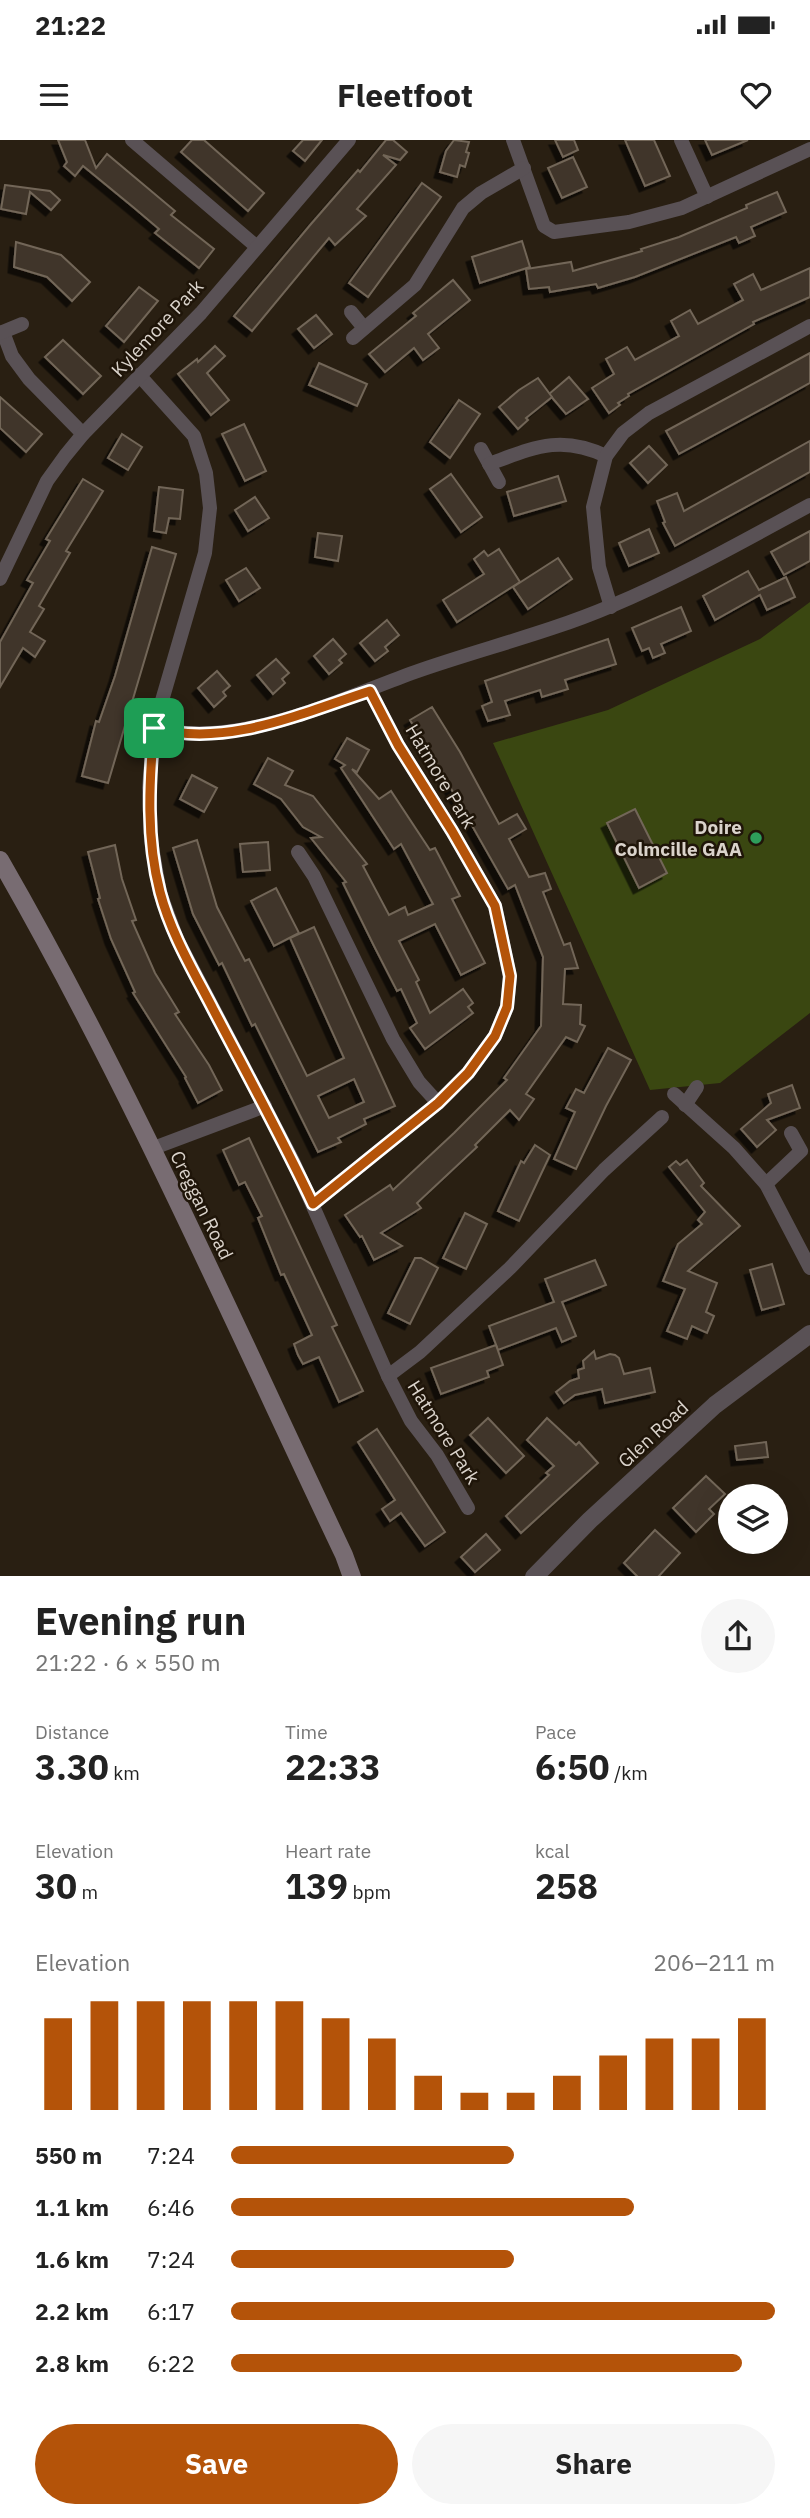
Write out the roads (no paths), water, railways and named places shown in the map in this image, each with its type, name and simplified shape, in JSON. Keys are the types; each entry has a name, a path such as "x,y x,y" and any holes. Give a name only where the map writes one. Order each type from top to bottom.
{"main road":[{"name":"Creggan Road","path":"0,860 56,960 151,1149 352,1576"}],"street":[{"path":"132,140 257,247"},
{"name":"Kylemore Park","path":"0,579 47,481 83,434 201,313 349,140"},
{"path":"513,140 544,226 554,232 629,222 682,208 810,149"},
{"path":"681,140 707,197"},
{"path":"351,312 358,333 415,285 463,208 481,193 524,168"},
{"path":"22,324 1,332 12,356 29,379 83,434"},
{"path":"611,607 599,567 593,507 606,456 622,433 649,413 810,326"},
{"name":"Hatmore Park","path":"139,375 194,436 206,473 210,508 205,553 154,728 149,788 151,841 160,893 177,939 313,1204 388,1376 411,1421 437,1455 468,1508"},
{"path":"489,464 543,446 569,443 587,447 606,456"},
{"path":"481,449 499,482"},
{"path":"154,728 197,735 220,734 299,714 370,691 434,666 537,634 611,607 696,566 810,505"},
{"name":"Hatmore Park","path":"313,1204 438,1103 468,1073 495,1036 507,1007 510,976 495,906 398,745 370,691"},
{"path":"298,852 314,876 393,1039 419,1082 438,1103"},
{"path":"685,1105 697,1087"},
{"path":"674,1094 734,1148 766,1184 810,1268"},
{"path":"151,1149 265,1106"},
{"name":"Hatmore Park","path":"388,1376 420,1352 510,1268 604,1170 662,1117"},
{"path":"766,1184 804,1156 791,1133"},
{"name":"Glen Road","path":"535,1576 590,1520 715,1405 810,1334"}],"place":[{"name":"Doire Colmcille GAA","path":"756,838"}]}
